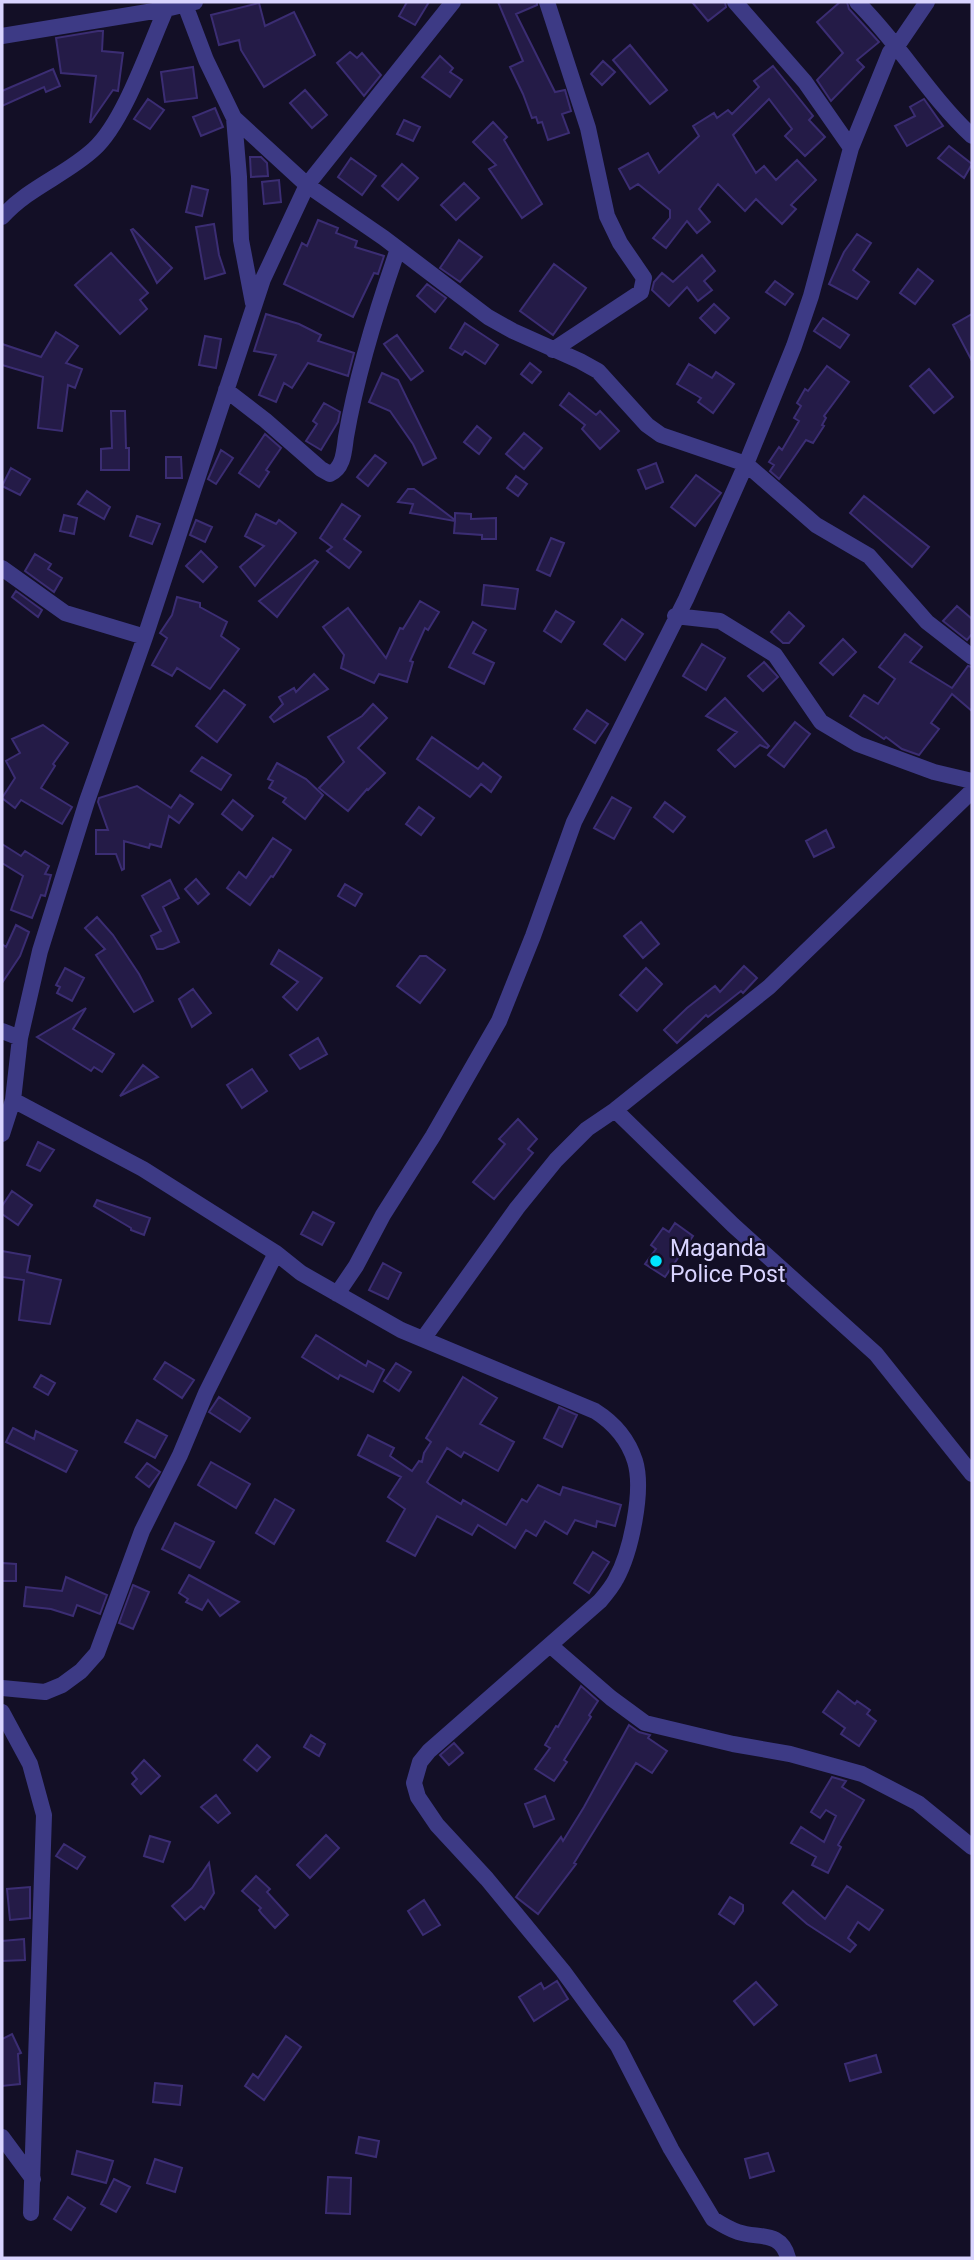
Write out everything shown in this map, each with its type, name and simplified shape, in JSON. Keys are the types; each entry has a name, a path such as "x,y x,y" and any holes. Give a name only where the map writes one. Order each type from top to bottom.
{"street":[{"path":"2,1134 13,1100 20,1038 30,990 52,914 253,303 307,185 453,2"},
{"path":"548,2 588,128 610,224 645,282 641,292 553,350"},
{"path":"735,2 805,82 851,148"},
{"path":"857,2 972,136"},
{"path":"337,1294 499,1021 574,822 686,599 746,464 794,346 811,296 851,148 890,52 927,2"},
{"path":"2,36 188,3 206,60 234,118 307,185 398,248 488,317 597,371 640,418 661,435 746,464 816,525 869,556 927,622 972,657"},
{"path":"2,217 21,198 93,150 104,138 135,82 166,9"},
{"path":"234,118 241,240 253,303"},
{"path":"226,390 321,469 330,474 336,472 342,460 382,296 398,248"},
{"path":"2,568 65,613 145,637"},
{"path":"676,615 720,621 775,656 821,722 858,744 934,772 972,781"},
{"path":"423,1339 517,1208 556,1160 587,1129 615,1110 769,986 972,791"},
{"path":"2,1031 20,1038"},
{"path":"13,1100 143,1169 276,1253 301,1273 401,1330 595,1411 611,1421 625,1439 636,1463 638,1506 632,1536 617,1577 600,1601 429,1751 420,1762 414,1783 418,1797 437,1825 487,1879 563,1971 618,2046 671,2149 713,2219 740,2233 775,2239 785,2249 788,2258"},
{"path":"615,1110 733,1225 876,1354 972,1474"},
{"path":"2,1688 45,1692 62,1685 81,1671 97,1653 142,1531 180,1455 206,1393 276,1253"},
{"path":"551,1646 611,1698 645,1723 733,1744 790,1754 862,1774 918,1802 972,1847"},
{"path":"2,1712 30,1764 44,1815 31,2213"},
{"path":"2,2137 33,2179"}],"building":[{"path":"407,2 429,2 415,25 399,16"},
{"path":"498,2 537,2 537,5 516,14 555,92 565,90 571,111 562,114 569,133 548,140 542,122 538,123 536,117 532,118 510,67 523,61"},
{"path":"692,2 725,2 726,7 708,21"},
{"path":"840,2 847,2 849,9 879,42 857,60 864,67 831,101 817,80 843,53 817,22"},
{"path":"259,3 265,26 294,12 315,55 264,87 241,50 239,40 219,45 211,15"},
{"path":"103,31 102,51 123,53 118,91 113,90 90,123 96,76 61,73 56,38"},
{"path":"630,45 667,90 650,104 613,60"},
{"path":"350,52 357,58 362,53 381,75 364,96 337,63"},
{"path":"440,56 453,68 450,72 462,80 450,97 422,77"},
{"path":"603,61 615,72 602,85 591,74"},
{"path":"773,66 813,116 809,120 825,137 805,156 785,136 792,129 769,99 733,135 756,173 764,166 776,180 797,160 816,180 791,205 796,209 782,224 756,199 745,211 718,184 699,209 710,222 697,233 687,221 666,248 653,238 670,218 670,210 638,184 630,189 619,169 648,153 659,173 699,136 693,126 714,113 717,118 728,110 732,114 759,87 754,81"},
{"path":"193,67 197,98 165,102 161,72"},
{"path":"53,69 60,86 46,92 44,87 2,106 2,91"},
{"path":"305,90 327,115 312,128 290,103"},
{"path":"148,99 164,110 150,129 134,119"},
{"path":"924,99 943,126 907,146 895,126 915,116 910,107"},
{"path":"215,108 223,127 201,136 193,117"},
{"path":"404,120 420,127 413,141 397,134"},
{"path":"493,122 507,137 504,140 542,204 522,218 489,169 496,165 473,142"},
{"path":"949,146 972,164 964,178 938,158"},
{"path":"250,157 261,157 267,163 268,176 251,177"},
{"path":"351,158 376,176 362,195 338,177"},
{"path":"402,164 418,178 398,200 382,186"},
{"path":"279,180 281,202 264,204 262,182"},
{"path":"464,183 479,198 456,220 441,205"},
{"path":"192,186 208,190 202,216 186,212"},
{"path":"318,220 338,228 336,233 357,241 355,247 384,256 378,274 374,273 353,317 284,284 302,243 307,246"},
{"path":"214,224 225,273 205,279 196,227"},
{"path":"131,230 172,268 157,283"},
{"path":"857,234 871,243 853,270 869,282 857,299 829,284 844,252"},
{"path":"459,240 482,257 460,282 440,268"},
{"path":"111,253 148,293 140,300 147,309 120,334 75,285"},
{"path":"702,255 715,271 704,281 712,290 698,301 687,287 669,306 652,290 654,282 662,273 673,282"},
{"path":"554,264 586,288 553,335 520,311"},
{"path":"918,269 933,281 915,304 900,293"},
{"path":"775,281 793,294 785,305 766,292"},
{"path":"427,284 446,298 435,312 417,296"},
{"path":"714,304 729,318 715,333 700,318"},
{"path":"266,314 299,324 321,335 318,341 354,353 348,376 308,363 292,388 284,383 276,402 259,395 276,355 254,351"},
{"path":"972,314 972,361 953,325"},
{"path":"823,318 849,335 840,348 814,331"},
{"path":"465,323 498,345 485,364 465,351 462,355 450,348"},
{"path":"56,332 78,346 66,363 82,369 75,388 68,385 62,431 38,428 43,377 2,365 2,344 41,357"},
{"path":"397,335 423,371 411,380 384,344"},
{"path":"205,336 221,339 216,368 199,365"},
{"path":"530,363 541,372 532,383 521,374"},
{"path":"689,364 712,378 716,372 734,384 713,413 698,402 701,398 677,384"},
{"path":"827,366 849,382 824,416 824,426 813,443 806,440 779,479 770,471 774,465 769,462 779,447 782,450 799,421 794,418 801,406 797,403 805,389 808,391"},
{"path":"929,369 953,397 934,413 910,386"},
{"path":"382,373 398,380 436,458 423,465 413,444 390,411 369,402"},
{"path":"569,393 596,415 600,411 619,431 600,449 582,429 585,425 560,405"},
{"path":"324,403 340,412 338,422 321,450 306,441 317,424 313,421"},
{"path":"111,411 125,411 129,470 101,470 101,449 112,448"},
{"path":"477,426 491,438 479,454 464,442"},
{"path":"524,433 542,448 524,469 506,454"},
{"path":"265,434 281,448 266,470 269,472 259,487 239,473"},
{"path":"221,450 233,458 216,484 208,479"},
{"path":"375,455 386,463 368,486 357,477"},
{"path":"166,457 181,457 182,478 166,478"},
{"path":"656,463 663,482 646,489 638,470"},
{"path":"11,468 30,479 20,495 2,486"},
{"path":"696,475 721,493 695,526 671,507"},
{"path":"516,476 527,484 518,496 507,488"},
{"path":"408,489 414,489 455,520 455,513 471,514 471,519 496,518 496,539 454,533 455,521 410,513 413,504 398,502"},
{"path":"87,491 110,507 104,519 78,504"},
{"path":"864,496 929,547 912,567 850,513"},
{"path":"342,504 360,516 344,539 361,552 349,568 327,551 332,547 320,538"},
{"path":"256,514 276,524 279,520 296,533 255,586 240,567 264,546 245,536"},
{"path":"64,515 77,518 74,534 60,531"},
{"path":"137,516 160,524 152,544 130,536"},
{"path":"196,520 212,527 205,542 190,535"},
{"path":"551,538 564,543 550,576 537,570"},
{"path":"201,551 217,567 203,582 186,566"},
{"path":"35,554 51,564 48,569 62,578 54,592 25,571"},
{"path":"315,560 318,562 277,617 259,601"},
{"path":"484,585 518,589 515,609 482,605"},
{"path":"16,591 42,610 38,617 12,597"},
{"path":"177,597 200,603 200,607 227,622 221,636 239,649 210,689 177,668 172,676 152,665 167,638 160,633 172,615"},
{"path":"420,601 439,612 428,630 425,628 410,661 413,662 407,682 379,674 374,683 341,668 344,655 323,627 348,608 386,658 400,628 403,629"},
{"path":"957,606 972,619 972,634 967,640 943,621"},
{"path":"556,611 574,622 561,642 544,631"},
{"path":"789,612 804,626 789,643 783,643 771,632"},
{"path":"622,619 643,634 625,660 604,644"},
{"path":"473,622 486,630 473,653 494,663 484,684 449,667"},
{"path":"905,634 922,647 910,662 952,688 968,666 972,667 972,711 952,694 931,723 939,729 919,755 902,749 886,737 884,739 850,716 864,695 878,704 895,679 879,667"},
{"path":"843,639 856,652 833,675 820,663"},
{"path":"702,644 725,658 706,690 683,676"},
{"path":"764,662 778,677 763,691 748,676"},
{"path":"314,674 328,689 274,722 270,717 283,704 279,697 294,688 296,692"},
{"path":"224,690 245,705 217,742 196,726"},
{"path":"725,698 769,746 767,748 760,745 735,767 718,750 737,732 706,716"},
{"path":"373,704 387,718 358,748 385,773 348,811 319,788 344,762 328,737 362,716"},
{"path":"587,710 608,724 595,743 574,729"},
{"path":"795,722 810,734 784,767 768,755"},
{"path":"43,725 68,743 41,788 72,807 62,824 21,800 15,808 2,798 15,778 6,761 20,753 12,739"},
{"path":"432,737 478,769 483,763 501,777 491,792 481,784 470,797 417,759"},
{"path":"202,757 231,775 221,790 191,771"},
{"path":"277,763 306,779 323,795 305,819 283,802 286,798 269,788 273,781 268,779"},
{"path":"137,786 171,808 180,795 193,804 179,823 169,816 161,847 150,844 149,848 124,841 122,870 116,854 96,854 96,830 108,830 98,802 99,798"},
{"path":"612,797 631,808 614,839 594,828"},
{"path":"233,800 253,816 242,830 222,814"},
{"path":"665,802 685,817 673,832 654,817"},
{"path":"419,807 434,818 421,835 406,824"},
{"path":"826,830 834,847 814,857 806,841"},
{"path":"273,838 291,850 250,905 227,888 239,872 246,878"},
{"path":"2,844 21,856 25,851 49,866 45,874 51,875 45,896 41,895 32,918 11,910 23,876 2,863"},
{"path":"196,879 209,894 198,904 185,889"},
{"path":"170,880 179,898 163,907 179,942 157,949 151,936 161,931 142,896"},
{"path":"345,884 362,894 355,906 338,896"},
{"path":"97,917 113,935 139,974 153,1001 134,1012 96,955 105,949 85,928"},
{"path":"641,922 659,944 643,958 624,936"},
{"path":"16,925 29,932 20,956 2,983 2,944 6,947"},
{"path":"279,950 322,978 297,1010 283,997 298,982 271,964"},
{"path":"420,956 426,956 445,970 420,1003 397,986"},
{"path":"744,966 757,978 743,993 741,991 708,1017 706,1015 677,1043 664,1030 715,986 720,992"},
{"path":"65,968 84,978 72,1001 57,993 60,987 56,985"},
{"path":"646,968 662,984 637,1011 620,995"},
{"path":"193,989 211,1013 192,1027 179,999"},
{"path":"86,1008 73,1029 114,1054 102,1072 94,1067 91,1071 37,1037"},
{"path":"318,1038 327,1054 300,1069 290,1055"},
{"path":"143,1065 158,1077 120,1096"},
{"path":"252,1069 267,1091 242,1108 227,1085"},
{"path":"518,1119 537,1139 528,1149 533,1153 494,1199 473,1182 505,1144 499,1139"},
{"path":"38,1142 54,1150 40,1171 27,1165"},
{"path":"12,1191 32,1205 18,1225 2,1214 2,1206"},
{"path":"97,1200 150,1218 144,1235 131,1230 94,1206"},
{"path":"313,1212 334,1223 322,1245 301,1234"},
{"path":"675,1223 693,1236 665,1277 645,1264 656,1249 651,1245 663,1228 669,1232"},
{"path":"2,1251 30,1256 27,1272 61,1280 50,1324 19,1320 24,1280 2,1277"},
{"path":"383,1263 401,1273 388,1299 369,1290"},
{"path":"316,1335 366,1366 368,1361 384,1370 373,1392 340,1375 338,1379 302,1357"},
{"path":"165,1362 194,1380 182,1398 154,1379"},
{"path":"396,1363 411,1372 399,1391 384,1381"},
{"path":"41,1375 55,1383 48,1395 34,1387"},
{"path":"463,1377 497,1398 480,1424 514,1442 498,1471 464,1452 461,1457 447,1448 427,1482 429,1484 461,1504 463,1500 506,1525 522,1499 527,1502 538,1485 560,1495 563,1487 621,1505 615,1526 597,1521 596,1527 575,1520 567,1534 545,1521 536,1536 526,1530 515,1548 478,1525 472,1535 437,1516 415,1556 387,1541 405,1509 388,1497 401,1477 358,1455 368,1435 394,1448 390,1456 412,1471 419,1461 422,1462 431,1442 426,1438"},
{"path":"219,1397 250,1418 240,1432 209,1412"},
{"path":"559,1407 577,1415 562,1447 544,1438"},
{"path":"137,1420 167,1436 155,1458 125,1442"},
{"path":"13,1428 34,1439 36,1431 77,1451 66,1472 6,1442"},
{"path":"211,1462 250,1484 236,1508 198,1485"},
{"path":"147,1463 160,1472 149,1487 136,1477"},
{"path":"275,1499 294,1510 274,1544 256,1533"},
{"path":"175,1523 214,1542 200,1568 162,1549"},
{"path":"593,1552 609,1562 589,1593 574,1583"},
{"path":"2,1563 16,1564 16,1581 2,1581"},
{"path":"189,1575 239,1602 220,1616 208,1600 202,1610 186,1602 188,1599 179,1593"},
{"path":"66,1577 107,1595 100,1614 77,1605 73,1616 51,1609 24,1606 26,1587 62,1591"},
{"path":"133,1585 149,1592 133,1629 119,1623"},
{"path":"581,1686 598,1701 564,1760 567,1762 554,1781 535,1769 550,1748 545,1745"},
{"path":"838,1691 855,1704 857,1701 870,1710 867,1714 876,1721 859,1746 841,1734 845,1728 823,1712"},
{"path":"629,1725 650,1735 648,1738 667,1751 652,1773 636,1763 574,1863 576,1864 538,1914 516,1897 561,1837 563,1841"},
{"path":"311,1735 325,1744 319,1756 304,1747"},
{"path":"454,1743 463,1753 449,1765 440,1755"},
{"path":"257,1745 270,1757 257,1771 244,1760"},
{"path":"144,1760 160,1776 141,1794 132,1784 137,1779 132,1773"},
{"path":"832,1777 846,1781 842,1787 864,1800 838,1845 841,1847 828,1873 812,1865 816,1857 791,1843 801,1827 824,1842 836,1816 826,1810 820,1818 811,1812"},
{"path":"216,1795 230,1813 218,1823 201,1807"},
{"path":"545,1796 554,1819 534,1827 525,1804"},
{"path":"326,1835 339,1848 310,1878 297,1865"},
{"path":"150,1836 170,1842 163,1862 144,1856"},
{"path":"64,1844 85,1857 77,1869 56,1856"},
{"path":"209,1863 214,1893 204,1909 201,1906 185,1920 172,1906 192,1888"},
{"path":"256,1876 270,1889 267,1892 288,1915 275,1928 259,1910 261,1908 242,1891"},
{"path":"847,1886 883,1910 869,1930 858,1922 848,1938 856,1945 850,1952 807,1924 783,1903 793,1891 825,1919"},
{"path":"30,1887 30,1918 10,1920 7,1889"},
{"path":"730,1897 743,1905 743,1911 734,1924 719,1914"},
{"path":"424,1900 440,1925 423,1935 408,1911"},
{"path":"24,1939 25,1960 2,1961 2,1941"},
{"path":"557,1981 568,1999 534,2021 519,1997 541,1983 544,1989"},
{"path":"756,1982 777,2005 754,2025 734,2001"},
{"path":"12,2034 21,2053 18,2054 20,2084 2,2086 2,2039"},
{"path":"286,2036 301,2047 264,2100 245,2086 253,2074 258,2078"},
{"path":"876,2055 881,2072 850,2081 845,2064"},
{"path":"155,2083 182,2086 180,2105 153,2102"},
{"path":"359,2137 379,2141 376,2157 356,2153"},
{"path":"77,2151 113,2161 106,2183 72,2174"},
{"path":"768,2153 774,2171 750,2178 745,2159"},
{"path":"155,2159 182,2168 175,2192 147,2183"},
{"path":"328,2177 351,2178 350,2214 326,2213"},
{"path":"114,2179 130,2187 116,2212 101,2204"},
{"path":"68,2197 85,2208 71,2230 54,2219"}],"place":[{"name":"Maganda Police Post","path":"656,1261"}]}
